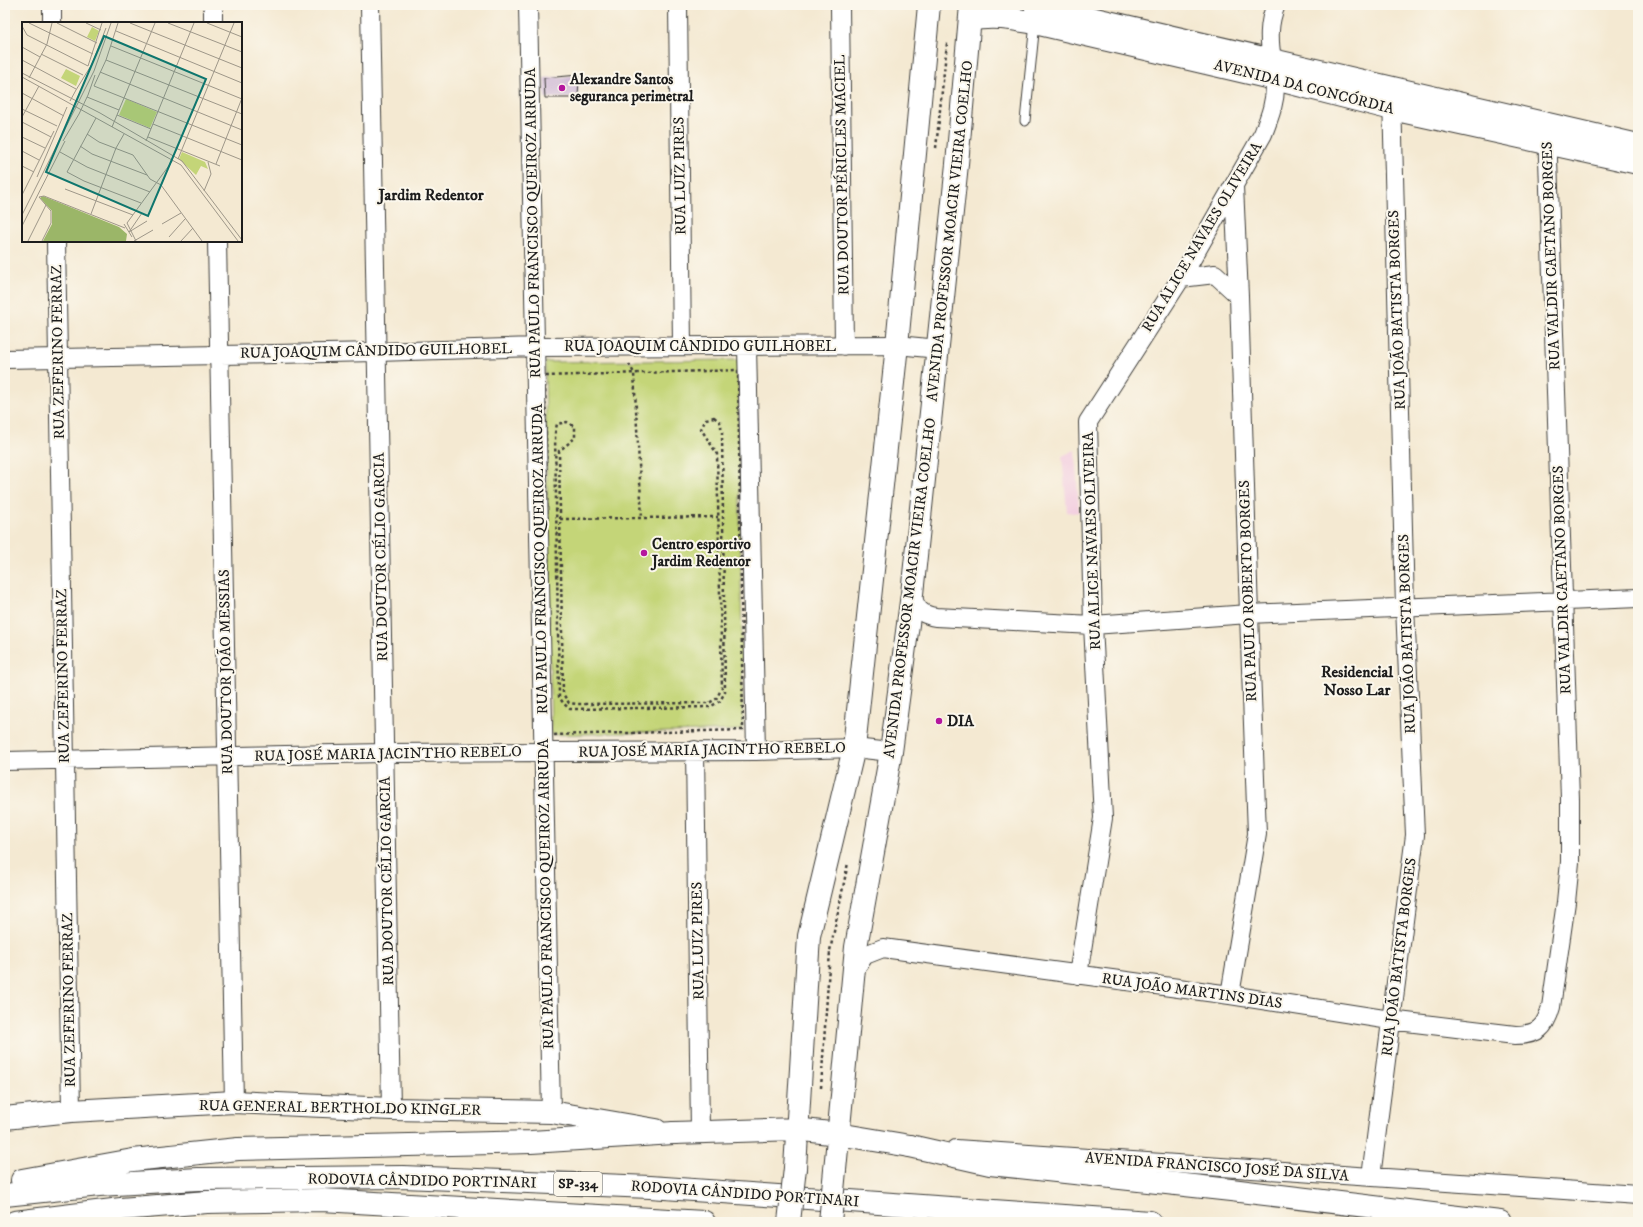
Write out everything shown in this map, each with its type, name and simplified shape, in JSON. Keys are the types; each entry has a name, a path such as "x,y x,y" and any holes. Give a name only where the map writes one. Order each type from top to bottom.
{"main road":[{"path":"789,1222 794,1168 809,936 854,748 897,345 929,5"},
{"name":"AVENIDA DA CONCÓRDIA","path":"971,12 982,17 995,17 1035,11 1392,99 1547,133 1638,145"},
{"name":"AVENIDA PROFESSOR MOACIR VIEIRA COELHO","path":"830,1222 856,947 891,752 912,594 957,164 971,12"},
{"name":"AVENIDA DA CONCÓRDIA","path":"1547,133 1638,163"},
{"name":"RUA GENERAL BERTHOLDO KINGLER","path":"5,1118 71,1111 234,1102 391,1109 551,1112 674,1133"},
{"name":"AVENIDA FRANCISCO JOSÉ DA SILVA","path":"674,1133 796,1129 838,1134 910,1146"},
{"path":"5,1183 133,1160 238,1149 531,1142 674,1133"},
{"path":"910,1146 990,1164 1247,1192 1500,1222"},
{"name":"RODOVIA CÂNDIDO PORTINARI","path":"5,1195 99,1185 198,1179 404,1177 650,1187 1150,1222"},
{"name":"RODOVIA CÂNDIDO PORTINARI","path":"15,1222 207,1202 322,1200 704,1222"}],"street":[{"path":"52,5 52,22"},
{"path":"213,5 213,22"},
{"name":"RUA DOUTOR CÉLIO GARCIA","path":"370,5 391,1109"},
{"name":"RUA PAULO FRANCISCO QUEIROZ ARRUDA","path":"528,5 551,1112"},
{"name":"RUA LUIZ PIRES","path":"678,5 682,346"},
{"name":"RUA DOUTOR PÉRICLES MACIEL","path":"840,5 844,346"},
{"name":"RUA ALICE NAVAES OLIVEIRA","path":"1078,975 1103,818 1093,625 1088,422 1181,278 1234,186 1271,116 1275,100 1274,70 1269,38 1271,22 1276,5"},
{"name":"RUA JOÃO BATISTA BORGES","path":"1371,1177 1415,835 1405,607 1392,99"},
{"name":"RUA VALDIR CAETANO BORGES","path":"1538,1031 1546,1021 1551,1007 1566,902 1570,862 1570,799 1547,133"},
{"name":"RUA PAULO ROBERTO BORGES","path":"1230,994 1257,834 1234,186"},
{"name":"RUA ZEFERINO FERRAZ","path":"56,242 71,1111"},
{"name":"RUA DOUTOR JOÃO MESSIAS","path":"217,242 234,1102"},
{"path":"1181,278 1215,274 1239,296"},
{"name":"RUA JOAQUIM CÂNDIDO GUILHOBEL","path":"5,359 377,352 535,347 897,345 938,349"},
{"path":"747,346 756,750"},
{"path":"912,594 914,603 919,610 927,616 1093,625 1249,614 1638,598"},
{"name":"RUA JOSÉ MARIA JACINTHO REBELO","path":"5,761 384,753 854,748 891,752"},
{"name":"RUA LUIZ PIRES","path":"695,750 700,1132"},
{"name":"RUA JOÃO MARTINS DIAS","path":"854,970 865,955 874,950 883,948 1230,994 1390,1020 1515,1035 1527,1035 1538,1031"},
{"name":"AVENIDA FRANCISCO JOSÉ DA SILVA","path":"910,1146 1638,1195"}],"lane":[{"path":"1026,121 1035,11"}],"path":[{"path":"621,347 634,373 642,518"},
{"path":"738,370 743,730 551,735 545,376 634,373 738,370"},
{"path":"714,417 720,422 722,432 726,692 720,701 710,707 570,709 564,704 559,696 555,433 557,424 567,422 575,427 575,438 559,451 563,694 569,703 709,703 716,699 722,688 718,517 717,454 701,429 706,418 714,417"},
{"path":"560,519 718,517"}],"shaded area":[{"path":"1075,450 1079,512 1073,513 1067,512 1062,456"}],"green space":[{"name":"Centro esportivo Jardim Redentor","path":"738,360 743,730 551,735 545,362"}],"building":[{"name":"Alexandre Santos seguranca perimetral","path":"579,75 578,98 545,98 544,78"}],"place":[{"name":"Alexandre Santos seguranca perimetral","path":"562,88"},
{"name":"Centro esportivo Jardim Redentor","path":"644,553"},
{"name":"DIA","path":"939,721"}],"district":[{"name":"Jardim Redentor","path":"431,195"},
{"name":"Residencial Nosso Lar","path":"1357,681"}]}
